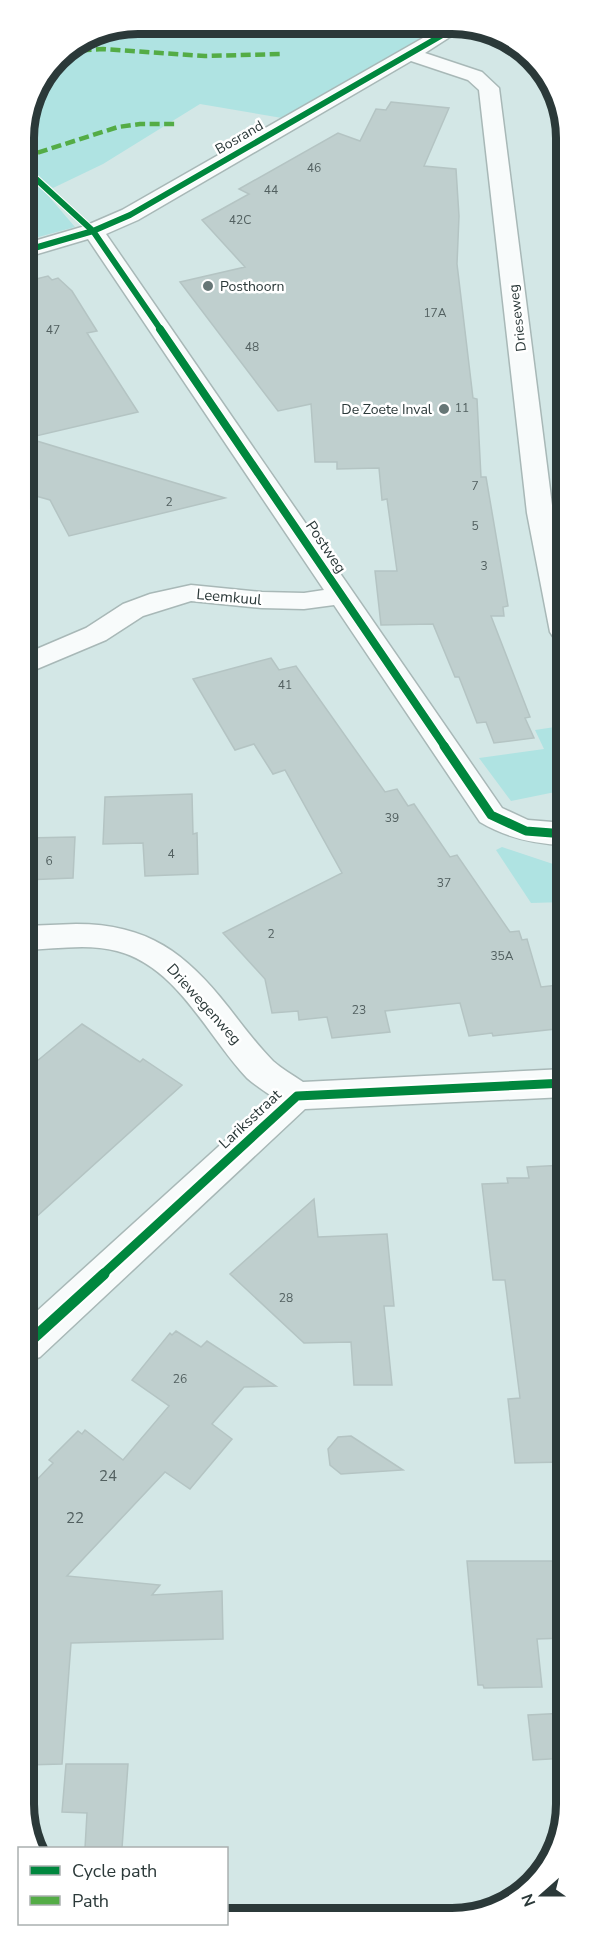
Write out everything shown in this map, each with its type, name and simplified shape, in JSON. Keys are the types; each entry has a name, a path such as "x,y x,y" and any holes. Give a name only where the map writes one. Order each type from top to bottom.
{"street":[{"name":"Bosrand","path":"35,248 93,231 130,215 445,34"},
{"name":"Drieseweg","path":"411,55 475,76 489,88 556,551"},
{"name":"Postweg","path":"93,231 491,815 514,828 537,834 556,834"},
{"name":"Leemkuul","path":"35,661 96,634 133,610 160,600 191,593 262,600 304,601 342,596"},
{"name":"Driewegenweg","path":"35,938 90,936 126,941 158,955 182,976 261,1069 297,1096"},
{"name":"Lariksstraat","path":"34,1337 297,1096 555,1083"}],"shaded area":[{"path":"139,34 431,34 282,118 200,104 103,164 53,188 35,173 35,132 38,112 45,93 56,75 70,60 87,48 105,40"},
{"path":"35,183 45,192 75,227 35,238"},
{"path":"555,727 556,792 511,801 479,758 544,749 535,730"},
{"path":"502,847 556,865 556,902 531,903 496,850"}],"building":[{"path":"391,102 449,108 424,166 456,169 459,216 457,264 473,398 477,399 481,477 486,477 508,606 503,607 504,616 491,616 530,717 525,718 534,738 494,743 486,722 477,723 459,677 455,677 433,624 381,625 375,571 397,571 387,499 382,500 379,468 337,469 337,462 315,462 311,404 278,411 180,282 245,267 202,220 249,194 239,189 338,133 360,141 376,109 386,110"},
{"path":"48,276 52,280 58,278 72,291 97,331 87,333 138,412 35,436 35,279"},
{"path":"35,440 225,498 69,536 50,500 35,496"},
{"path":"271,658 279,670 296,666 385,792 397,789 408,806 414,804 450,857 457,855 510,932 519,931 522,940 527,939 541,987 555,985 555,1029 493,1036 492,1033 469,1036 460,1003 385,1011 390,1032 332,1038 327,1017 299,1020 298,1011 272,1013 265,979 223,933 342,873 285,770 273,774 254,744 235,750 193,679"},
{"path":"192,794 193,834 197,833 198,874 145,876 143,843 103,844 105,797"},
{"path":"75,837 73,878 35,880 35,838"},
{"path":"82,1024 140,1062 143,1059 182,1085 34,1219 34,1063"},
{"path":"555,1166 555,1462 515,1463 508,1399 520,1398 505,1280 493,1280 482,1184 508,1183 507,1178 529,1178 527,1167"},
{"path":"314,1199 318,1237 387,1234 394,1306 384,1306 392,1385 354,1385 351,1342 304,1343 230,1274"},
{"path":"176,1331 201,1347 207,1341 276,1386 244,1387 212,1424 232,1439 190,1489 165,1472 67,1576 160,1585 152,1595 222,1591 223,1639 71,1643 62,1764 34,1765 34,1483 53,1463 49,1460 78,1431 82,1434 85,1430 123,1460 169,1406 132,1380 170,1333 172,1335"},
{"path":"351,1436 403,1470 341,1474 330,1465 328,1449 338,1437"},
{"path":"467,1561 555,1561 555,1638 537,1639 542,1687 484,1688 483,1685 478,1685"},
{"path":"555,1714 555,1759 533,1760 528,1715"},
{"path":"66,1764 128,1764 122,1847 85,1847 87,1813 62,1812"}],"marked path":[{"path":"84,50 103,49 205,56 283,54"},
{"path":"35,154 126,125 178,124"}],"cycle path":[{"path":"35,248 93,231 130,215 444,34"},
{"path":"35,178 93,231 491,815 526,831 556,834"},
{"path":"34,1337 297,1096 555,1083"}],"place":[{"name":"Posthoorn","path":"208,286"},
{"name":"De Zoete Inval","path":"444,409"}]}
